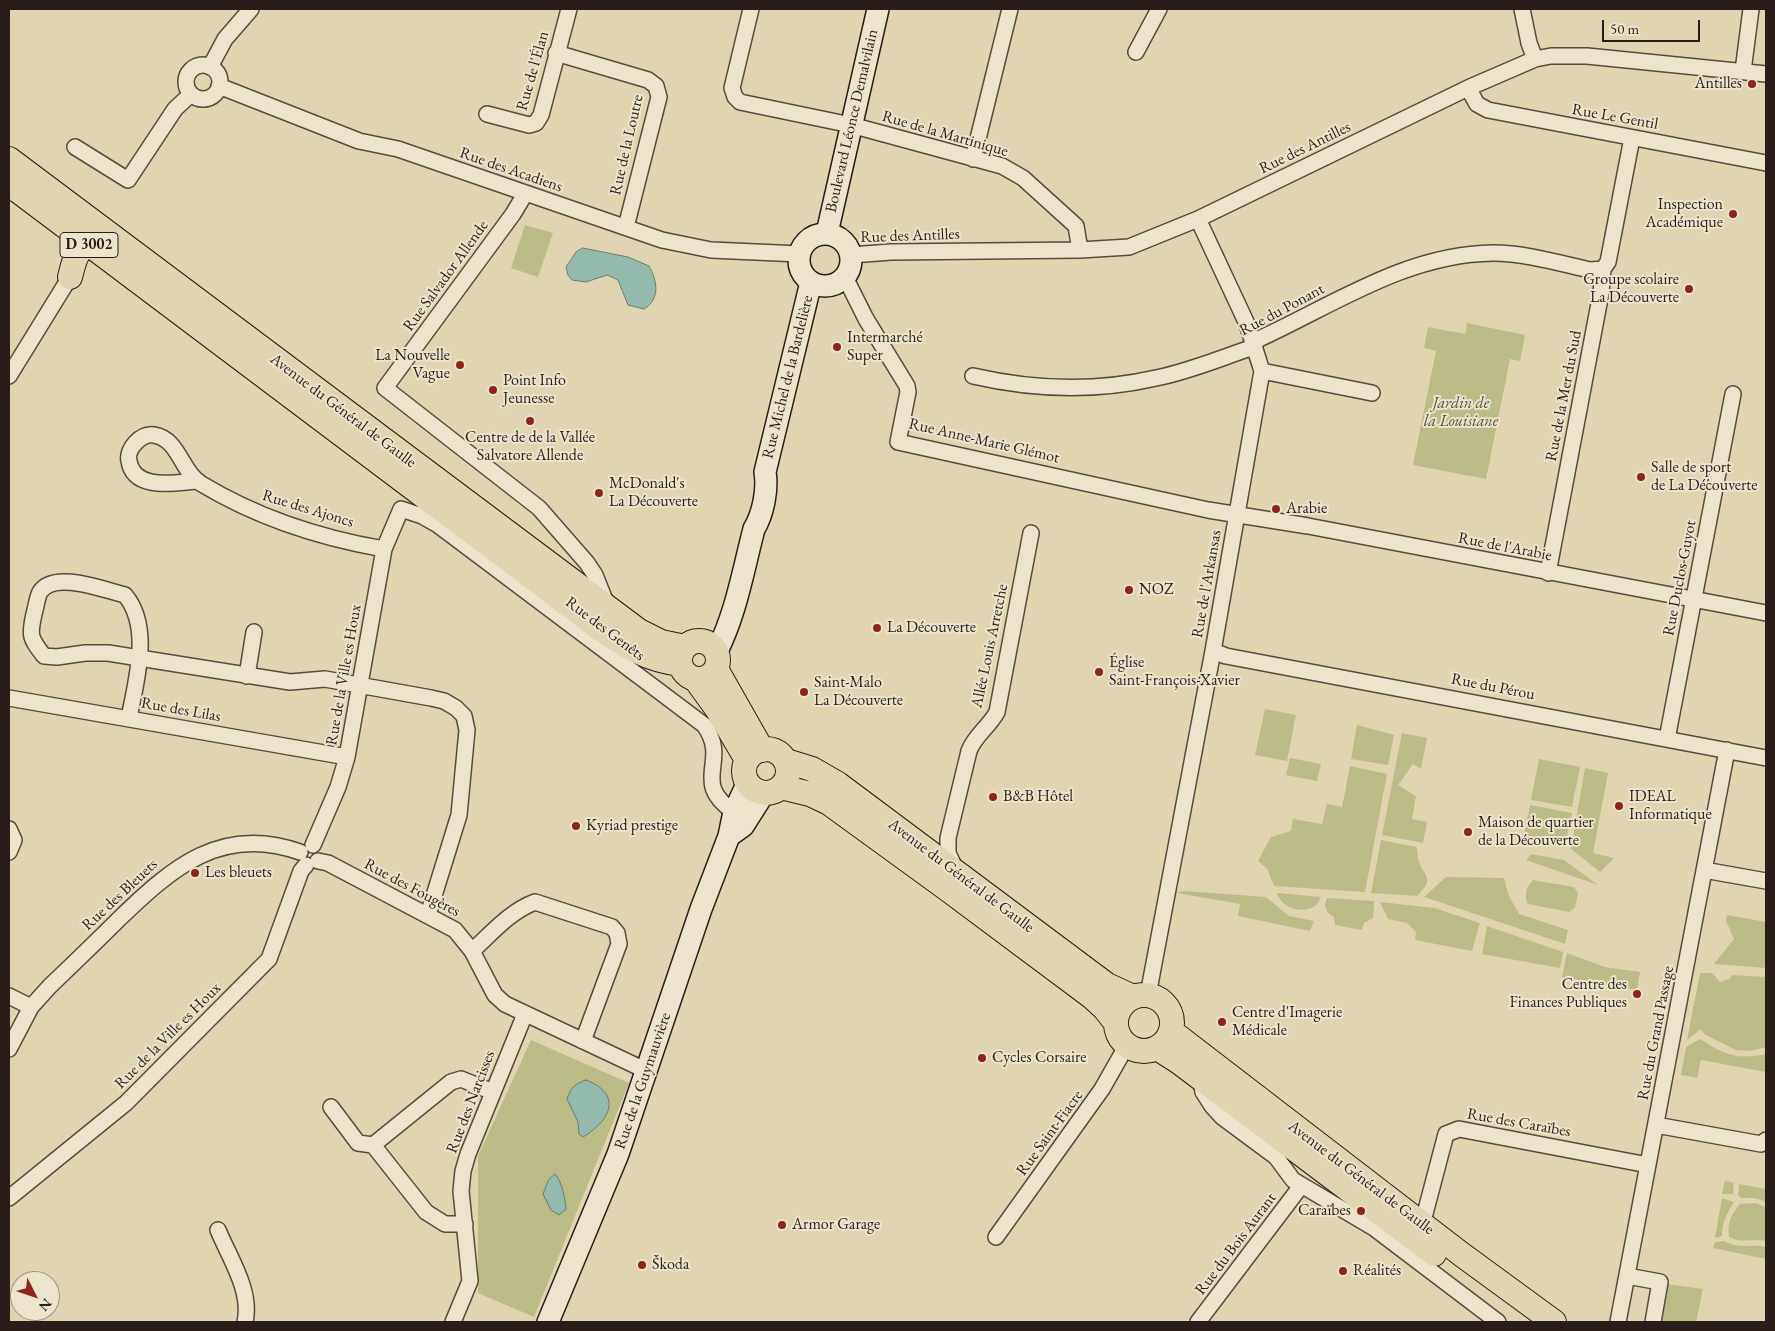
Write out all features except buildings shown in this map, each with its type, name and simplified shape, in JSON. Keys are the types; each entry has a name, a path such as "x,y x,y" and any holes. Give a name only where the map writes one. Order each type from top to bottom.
{"main road":[{"name":"Avenue du Général de Gaulle","path":"9,159 639,631 700,659"},
{"name":"Avenue du Général de Gaulle","path":"9,184 598,628 632,651 658,661 700,659"},
{"name":"D 3002","path":"70,277 75,257 81,249 97,251 128,249"},
{"path":"700,659 760,774"},
{"name":"Avenue du Général de Gaulle","path":"1116,1023 1092,997 829,803 760,774 774,750 786,761 812,769 838,784 1107,985 1141,996"},
{"path":"1141,996 1163,1002 1168,1008 1172,1023 1164,1040 1138,1050 1127,1045 1119,1035 1116,1023 1121,1008 1141,996"},
{"name":"Avenue du Général de Gaulle","path":"1164,1040 1200,1078 1526,1322"},
{"name":"Avenue du Général de Gaulle","path":"1164,1040 1554,1322"}],"street":[{"path":"210,67 225,39 251,9"},
{"name":"Rue de l'Élan","path":"487,114 529,125 536,123 541,115 569,9"},
{"name":"Rue de la Martinique","path":"751,9 732,88 735,97 740,102 851,125 1002,166 1023,178 1076,226 1080,250"},
{"name":"Boulevard Léonce Demalvilain","path":"826,233 878,9"},
{"path":"973,159 1010,9"},
{"path":"1136,52 1159,9"},
{"path":"1522,9 1529,43 1535,59"},
{"path":"1743,71 1752,9"},
{"name":"Rue de la Loutre","path":"556,53 648,80 656,86 659,97 626,227"},
{"name":"Rue des Antilles","path":"851,255 891,252 1080,250 1128,247 1198,219 1468,88 1535,59 1551,56 1587,56 1766,74"},
{"path":"200,66 210,67 218,76 219,86 212,96 207,98 201,99 191,94 186,85 190,70 200,66"},
{"name":"Rue des Acadiens","path":"219,86 359,141 398,149 525,194 687,246 800,254"},
{"name":"Rue Le Gentil","path":"1468,88 1477,104 1488,110 1766,163"},
{"path":"75,147 128,180 176,109 191,94"},
{"name":"Rue de la Mer du Sud","path":"1548,573 1601,293 1603,269 1608,262 1632,138"},
{"name":"Rue Salvador Allende","path":"525,194 513,214 385,388 524,494 562,532 587,563 595,575 608,607"},
{"name":"Rue de l'Arkansas","path":"1141,996 1213,651 1262,371 1255,343 1198,219"},
{"path":"826,233 843,240 851,255 851,263 845,277 828,286 811,282 801,270 800,254 802,247 812,237 826,233"},
{"name":"Rue du Ponant","path":"973,376 1002,383 1074,389 1114,386 1158,378 1248,350 1255,343 1382,279 1430,260 1493,253 1512,254 1590,270 1603,269"},
{"name":"D 3002","path":"9,376 70,277"},
{"name":"Rue Anne-Marie Glémot","path":"845,277 866,319 907,386 908,392 898,442 1237,515"},
{"name":"Rue Michel de la Bardelière","path":"700,659 733,616 735,597 754,529 747,518 757,482 765,472 811,282"},
{"path":"1262,371 1372,393"},
{"name":"Rue Duclos-Guyot","path":"1667,739 1692,600 1733,394"},
{"name":"Rue des Ajoncs","path":"198,481 268,518 384,549"},
{"name":"Rue de la Ville es Houx","path":"9,1198 126,1103 269,959 301,871 338,787 347,756 362,684 384,549 401,509"},
{"name":"Rue des Genêts","path":"401,509 422,516 438,525 704,725 712,736 715,746 711,786 719,801 734,812"},
{"name":"Rue de l'Arabie","path":"1237,515 1308,526 1766,613"},
{"name":"Allée Louis Arretche","path":"947,844 969,751 976,738 997,712 1031,534"},
{"path":"128,718 141,658 136,619 131,602 125,595 63,580 47,584 40,592 30,632 32,641 44,656 57,657 85,653 108,653 141,658 247,676 290,682 325,679 362,684 444,701 456,708 464,716 467,730 459,814 428,915"},
{"path":"247,676 254,632"},
{"name":"Rue du Pérou","path":"1213,651 1226,656 1766,758"},
{"name":"Rue des Lilas","path":"9,698 347,756"},
{"name":"Rue du Grand Passage","path":"1618,1322 1727,750"},
{"path":"729,836 743,826 760,774"},
{"name":"Rue de la Guymauvière","path":"548,1322 618,1154 701,909 729,836 734,812 760,774"},
{"path":"9,829 14,840 9,852"},
{"name":"Rue des Bleuets","path":"9,1049 31,1007 50,986 173,870 197,856 222,848 264,842 309,856"},
{"path":"921,846 932,848 947,844 951,862 957,873"},
{"name":"Rue des Fougères","path":"309,856 328,863 455,930 472,951 496,995 505,1004 647,1071"},
{"path":"1704,870 1766,881"},
{"path":"472,951 509,917 522,907 534,902 612,927 617,933 618,944 583,1041"},
{"path":"9,996 31,1007"},
{"name":"Rue des Narcisses","path":"453,1322 470,1281 462,1191 463,1171 524,1014"},
{"name":"Rue Saint-Fiacre","path":"996,1237 1102,1089 1127,1045"},
{"name":"Avenue du Général de Gaulle","path":"1200,1078 1203,1092 1222,1117 1276,1157 1293,1180 1374,1228 1498,1322"},
{"path":"373,1145 452,1082 461,1079 493,1092"},
{"path":"331,1107 358,1143 373,1145 426,1212 445,1224 465,1224"},
{"path":"1656,1124 1761,1144 1766,1140"},
{"name":"Rue des Caraïbes","path":"1422,1225 1446,1134 1459,1129 1648,1165"},
{"name":"Rue du Bois Aurant","path":"1198,1322 1301,1186"},
{"path":"218,1230 246,1295 248,1310 244,1322"},
{"path":"1627,1276 1660,1282 1653,1322"}],"green space":[{"path":"525,225 553,233 538,277 511,268"},
{"name":"Jardin de la Louisiane","path":"1467,323 1525,335 1520,361 1510,359 1486,479 1413,465 1436,351 1424,348 1428,327 1465,334"},
{"path":"1265,709 1296,715 1287,761 1255,755"},
{"path":"1357,725 1394,735 1388,765 1351,759"},
{"path":"1402,733 1427,738 1421,769 1413,764 1398,785 1416,796 1412,819 1427,822 1423,843 1382,835"},
{"path":"1290,758 1321,764 1317,781 1286,775"},
{"path":"1539,759 1580,767 1572,807 1531,800"},
{"path":"1350,766 1387,774 1365,892 1274,886 1268,870 1258,861 1271,837 1291,831 1293,819 1322,824 1327,804 1342,807"},
{"path":"1585,768 1608,773 1593,853 1614,858 1600,872 1571,849"},
{"path":"1530,805 1572,813 1565,847 1523,841"},
{"path":"1381,840 1416,847 1420,865 1427,878 1426,885 1417,896 1371,893"},
{"path":"1531,854 1564,860 1598,885 1526,860"},
{"path":"1446,877 1504,878 1508,894 1519,914 1568,930 1565,944 1424,897"},
{"path":"1533,880 1574,887 1578,893 1575,908 1569,912 1528,904 1526,891"},
{"path":"1183,891 1266,897 1289,916 1314,921 1310,931 1238,916 1240,904 1177,893"},
{"path":"1277,893 1321,897 1318,903 1312,907 1306,910 1299,910 1285,904"},
{"path":"1327,898 1374,901 1373,918 1364,923 1362,930 1335,925 1334,917 1328,913 1325,905"},
{"path":"1380,902 1435,908 1480,923 1472,951 1415,940 1416,932 1407,923 1388,919"},
{"path":"1727,915 1766,922 1766,968 1714,964 1734,939 1726,921"},
{"path":"1487,926 1563,952 1560,968 1482,954"},
{"path":"1567,953 1605,967 1640,972 1637,990 1562,977"},
{"path":"1700,973 1712,973 1720,982 1729,979 1732,975 1766,977 1766,1047 1750,1051 1736,1050 1704,1034 1701,1029 1687,1040"},
{"path":"1700,1039 1731,1055 1756,1056 1766,1054 1766,1072 1701,1060 1697,1078 1681,1075 1686,1047"},
{"path":"531,1040 629,1083 534,1317 478,1293 478,1156"},
{"path":"1725,1181 1734,1183 1733,1194 1722,1194"},
{"path":"1739,1184 1766,1189 1766,1202 1755,1198 1741,1198 1738,1195"},
{"path":"1722,1198 1734,1202 1725,1218 1722,1236 1715,1238"},
{"path":"1755,1203 1766,1207 1766,1241 1743,1241 1729,1237 1729,1223 1740,1204"},
{"path":"1724,1241 1740,1246 1766,1247 1766,1259 1713,1248 1715,1242"},
{"path":"1667,1284 1703,1289 1696,1322 1661,1322"}],"water":[{"path":"583,248 628,257 649,266 654,277 656,289 653,300 649,305 644,309 628,305 618,280 607,275 586,282 572,280 568,275 566,267 576,252"},
{"path":"586,1080 605,1092 609,1100 609,1107 600,1123 583,1137 579,1134 578,1122 567,1099 574,1086"},
{"path":"555,1174 564,1195 566,1209 559,1215 551,1210 543,1194 548,1181"}],"place":[{"name":"Antilles","path":"1752,84"},
{"name":"Inspection Académique","path":"1733,214"},
{"name":"Groupe scolaire La Découverte","path":"1689,289"},
{"name":"Intermarché Super","path":"837,347"},
{"name":"La Nouvelle Vague","path":"460,365"},
{"name":"Point Info Jeunesse","path":"493,390"},
{"name":"Centre de de la Vallée Salvatore Allende","path":"530,421"},
{"name":"Salle de sport de La Découverte","path":"1641,477"},
{"name":"McDonald's La Découverte","path":"599,493"},
{"name":"Arabie","path":"1276,509"},
{"name":"NOZ","path":"1129,590"},
{"name":"La Découverte","path":"877,628"},
{"name":"Église Saint-François-Xavier","path":"1099,672"},
{"name":"Saint-Malo La Découverte","path":"804,692"},
{"name":"B&B Hôtel","path":"993,797"},
{"name":"IDEAL Informatique","path":"1619,806"},
{"name":"Kyriad prestige","path":"576,826"},
{"name":"Maison de quartier de la Découverte","path":"1468,832"},
{"name":"Les bleuets","path":"195,873"},
{"name":"Centre des Finances Publiques","path":"1637,994"},
{"name":"Centre d'Imagerie Médicale","path":"1222,1022"},
{"name":"Cycles Corsaire","path":"982,1058"},
{"name":"Caraïbes","path":"1361,1211"},
{"name":"Armor Garage","path":"782,1225"},
{"name":"Škoda","path":"642,1265"},
{"name":"Réalités","path":"1343,1271"}]}
